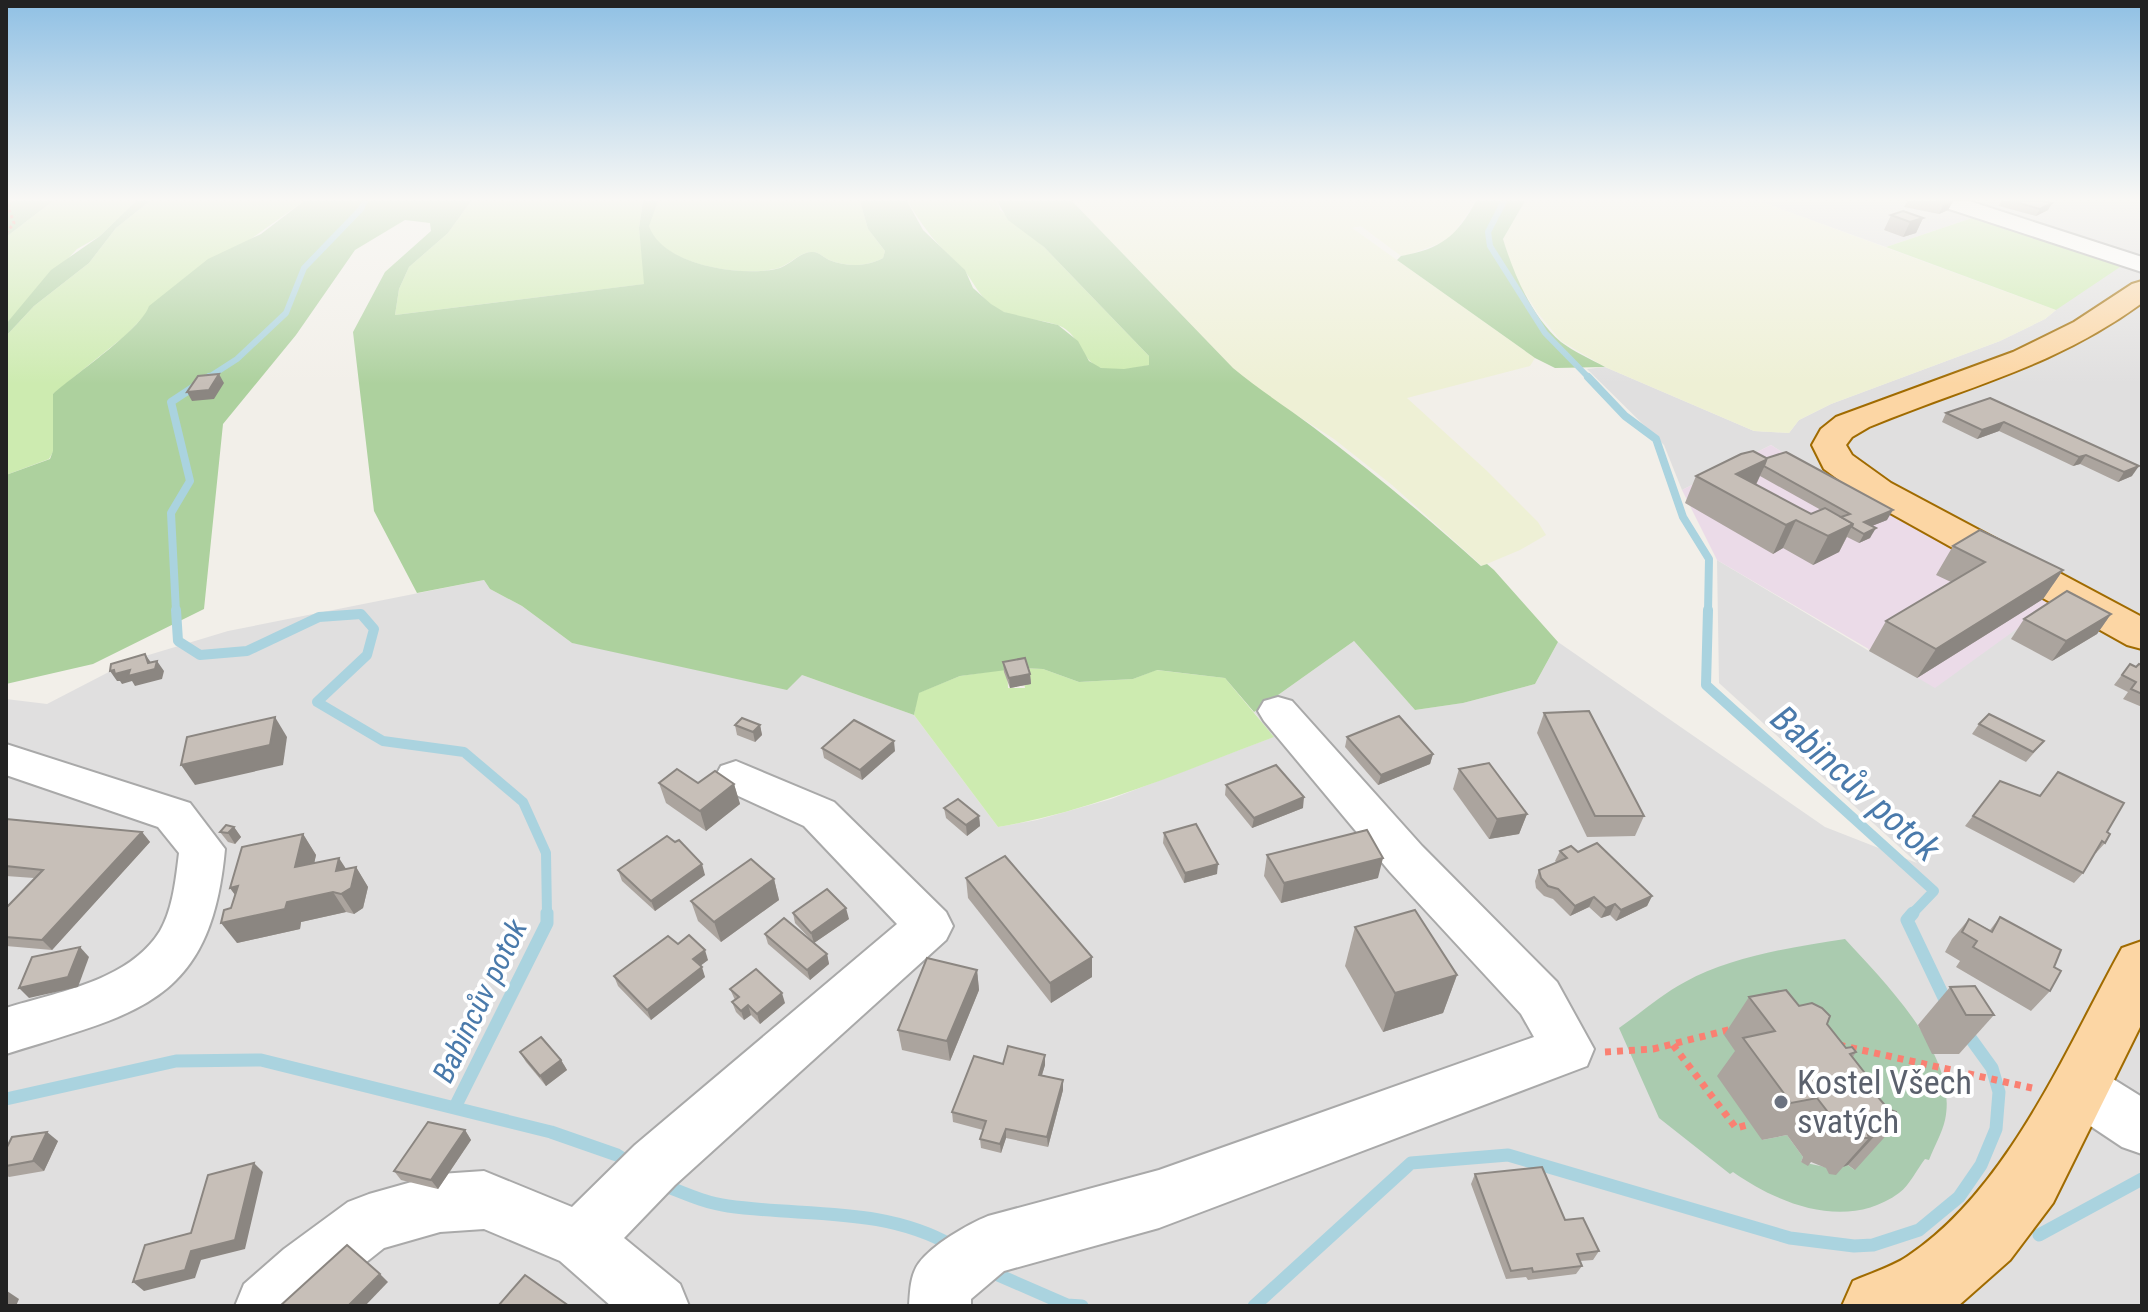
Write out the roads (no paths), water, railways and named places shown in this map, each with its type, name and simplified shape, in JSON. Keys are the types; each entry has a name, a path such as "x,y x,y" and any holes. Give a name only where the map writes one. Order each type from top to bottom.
{"main road":[{"path":"2142,290 2106,317 2062,342 1954,386 1869,415 1840,430 1829,445 1837,461 1878,491 2142,635"},
{"path":"1878,1306 1932,1282 1986,1236 2030,1180 2055,1088 2142,965"}],"street":[{"path":"963,1273 1568,1049 1539,998 1406,859 1278,711"},
{"path":"6,759 174,815 202,849 198,894 174,952 152,972 100,1001 6,1031"},
{"path":"581,1240 646,1174 929,926 819,814 736,777"},
{"path":"2055,1088 2142,1128"},
{"path":"266,1306 314,1263 369,1223 440,1203 484,1200 581,1240 658,1306"}],"waterway":[{"name":"Babincův potok","path":"206,379 237,359 286,313 304,268 310,262"},
{"name":"Babincův potok","path":"1500,262 1545,333 1590,379"},
{"name":"Babincův potok","path":"176,612 171,513 190,481 171,402 209,377"},
{"name":"Babincův potok","path":"1588,377 1625,416 1656,439 1683,517 1709,559 1708,612"},
{"name":"Babincův potok","path":"176,610 178,641 200,655 247,651 319,617 361,614 374,629 367,655 317,702 383,741 464,752 523,802 546,853 547,915"},
{"name":"Babincův potok","path":"1708,610 1706,685 1934,891 1911,915"},
{"name":"Babincův potok","path":"1913,913 1907,920 1948,1006"},
{"name":"Babincův potok","path":"455,1107 547,923 547,915"},
{"name":"Babincův potok","path":"1254,1306 1411,1163 1508,1155 1790,1238 1854,1246 1873,1245 1919,1230 1959,1197 1981,1165 1996,1129 1999,1092 1992,1068 1966,1032"},
{"path":"6,1099 176,1061 261,1060 551,1132 617,1155 630,1163"},
{"path":"2039,1235 2142,1179"},
{"name":"Babincův potok","path":"663,1185 728,1206 844,1215 899,1224 953,1246"},
{"name":"Babincův potok","path":"989,1271 1067,1305 1082,1306"}],"place":[{"name":"Kostel Všech svatých","path":"1781,1102"}]}
